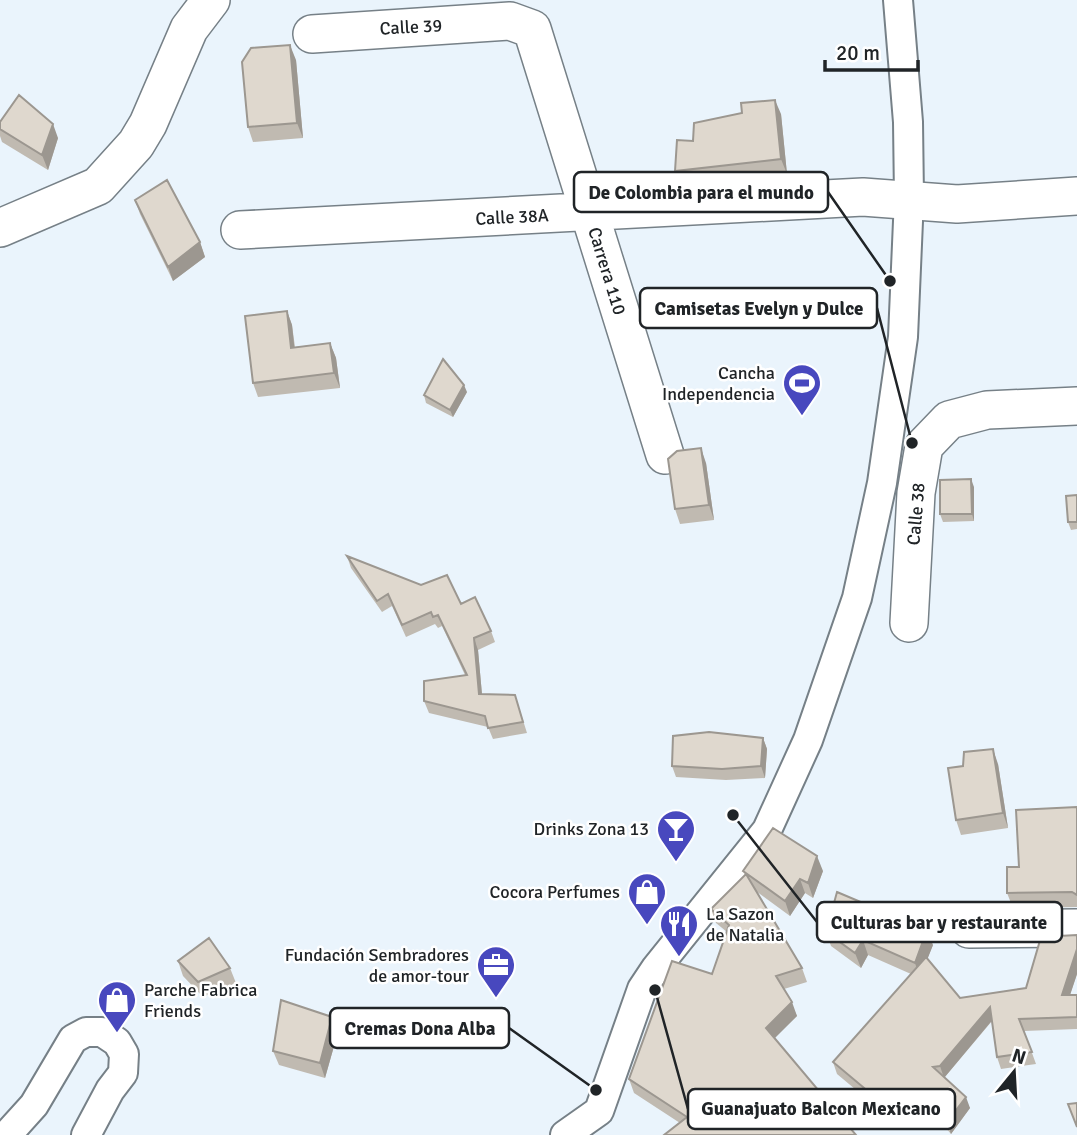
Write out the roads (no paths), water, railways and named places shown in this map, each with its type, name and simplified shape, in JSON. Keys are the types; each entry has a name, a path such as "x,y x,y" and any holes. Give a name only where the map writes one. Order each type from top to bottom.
{"street":[{"path":"0,228 98,186 136,144 148,124 189,29 211,0"},
{"path":"565,1135 599,1111 642,989 682,934 723,888 767,830 808,740 857,598 882,482 904,337 909,198 908,122 898,0"},
{"name":"Calle 39","path":"312,33 510,22"},
{"name":"Carrera 110","path":"510,22 533,29 540,44 665,455"},
{"name":"Calle 38A","path":"240,230 863,197 909,198 957,204 1077,196"},
{"name":"Calle 38","path":"909,623 916,493 923,446 949,420 987,410 1077,406"},
{"path":"969,929 1077,928"},
{"path":"7,1135 34,1105 73,1038 86,1032 103,1032 117,1042 124,1054 123,1073 110,1090 86,1135"}],"place":[{"name":"De Colombia para el mundo","path":"890,281"},
{"name":"Cancha Independencia","path":"802,417"},
{"name":"Camisetas Evelyn y Dulce","path":"912,443"},
{"name":"Culturas bar y restaurante","path":"733,815"},
{"name":"Drinks Zona 13","path":"676,863"},
{"name":"Cocora Perfumes","path":"647,926"},
{"name":"La Sazon de Natalia","path":"679,958"},
{"name":"Guanajuato Balcon Mexicano","path":"655,990"},
{"name":"Fundación Sembradores de amor-tour","path":"496,999"},
{"name":"Parche Fabrica Friends","path":"117,1034"},
{"name":"Cremas Dona Alba","path":"596,1090"}]}
